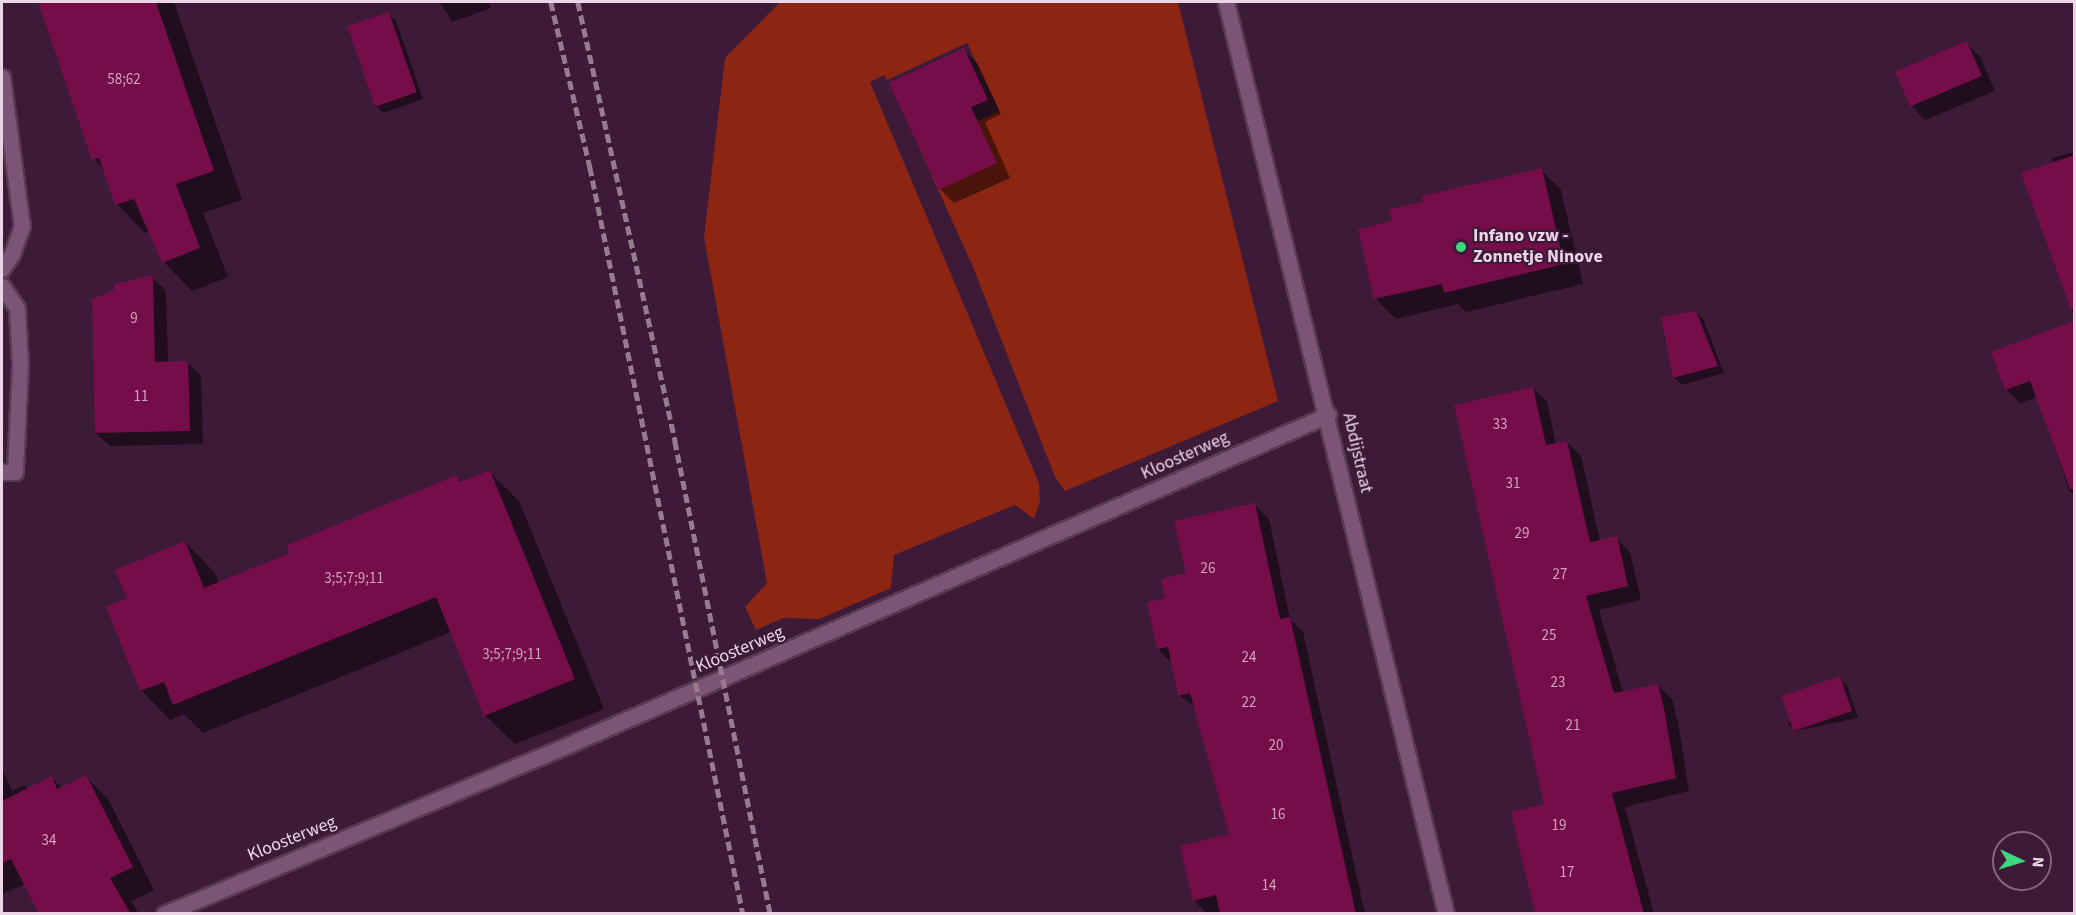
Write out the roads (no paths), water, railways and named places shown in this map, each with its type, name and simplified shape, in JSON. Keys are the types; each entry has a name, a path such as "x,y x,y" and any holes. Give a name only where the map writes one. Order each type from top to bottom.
{"street":[{"name":"Abdijstraat","path":"1226,2 1328,415 1446,914"},
{"path":"2,77 22,226 12,254 2,269"},
{"path":"2,286 17,308 20,365 8,472"},
{"name":"Kloosterweg","path":"164,914 576,741 1328,415"}],"railway":[{"path":"551,2 590,167 743,914"},
{"path":"578,2 675,441 770,914"}],"place":[{"name":"Infano vzw - Zonnetje Ninove","path":"1461,247"}]}
